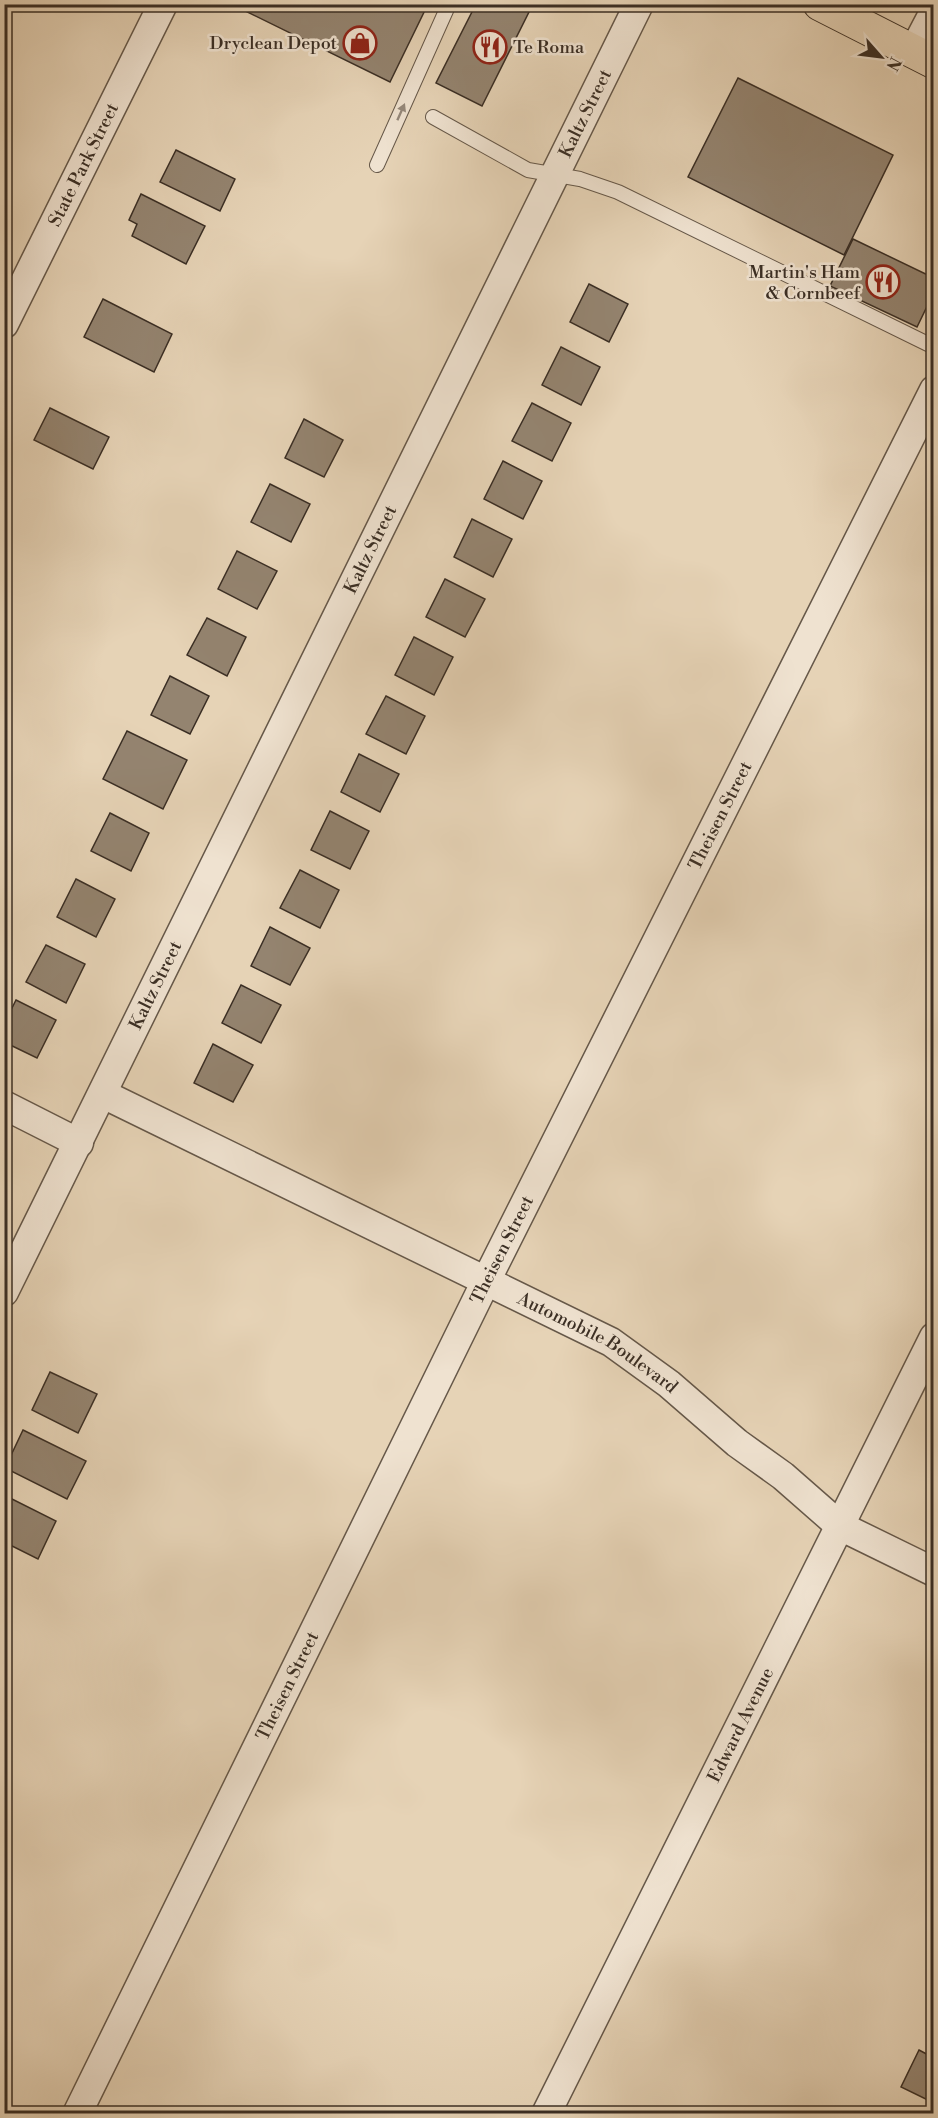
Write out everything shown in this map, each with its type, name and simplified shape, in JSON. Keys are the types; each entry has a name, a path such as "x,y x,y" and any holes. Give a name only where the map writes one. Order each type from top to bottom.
{"main road":[{"path":"820,4 923,57"}],"street":[{"name":"State Park Street","path":"4,324 163,4"},
{"name":"Kaltz Street","path":"79,1143 639,4"},
{"path":"923,57 933,12"},
{"name":"Theisen Street","path":"76,2114 486,1281 933,390"},
{"name":"Automobile Boulevard","path":"103,1094 611,1342 669,1384 737,1443 783,1476 840,1526 933,1572"},
{"path":"4,1105 79,1143 4,1292"},
{"name":"Edward Avenue","path":"546,2114 933,1337"}],"lane":[{"path":"377,165 449,4"},
{"path":"433,117 528,170 580,179 618,192 933,347"}],"building":[{"name":"Dryclean Depot","path":"231,4 428,4 390,82"},
{"path":"476,4 533,4 482,106 436,83"},
{"path":"738,78 893,155 844,255 688,177"},
{"path":"176,150 235,179 220,211 160,182"},
{"path":"141,194 205,226 186,264 132,236 137,224 129,220"},
{"name":"Martin's Ham & Cornbeef","path":"853,239 934,278 934,292 917,327 830,286"},
{"path":"589,284 628,304 609,342 570,322"},
{"path":"103,299 172,334 154,372 84,337"},
{"path":"561,347 600,367 581,405 542,385"},
{"path":"532,403 571,423 552,461 512,441"},
{"path":"50,408 109,437 93,469 34,440"},
{"path":"304,419 343,440 324,477 285,458"},
{"path":"503,461 542,481 523,519 484,499"},
{"path":"270,484 310,504 291,542 251,522"},
{"path":"472,519 512,539 493,577 454,557"},
{"path":"237,551 277,571 257,609 218,589"},
{"path":"445,579 485,599 465,637 426,617"},
{"path":"207,618 246,637 227,676 187,655"},
{"path":"414,637 453,657 434,695 395,675"},
{"path":"170,676 209,696 190,734 151,715"},
{"path":"386,696 425,716 406,754 366,734"},
{"path":"127,731 187,760 163,809 103,779"},
{"path":"359,754 399,774 380,812 341,792"},
{"path":"330,811 369,831 350,869 311,850"},
{"path":"110,813 149,833 131,871 91,851"},
{"path":"300,870 339,890 320,928 280,908"},
{"path":"76,879 115,899 96,937 57,917"},
{"path":"270,927 310,948 290,985 251,966"},
{"path":"46,945 85,964 66,1003 26,982"},
{"path":"241,985 281,1005 261,1043 222,1023"},
{"path":"16,1000 56,1020 37,1058 4,1042 4,1024"},
{"path":"213,1044 253,1065 233,1102 194,1083"},
{"path":"50,1372 97,1394 78,1433 32,1410"},
{"path":"23,1430 86,1461 67,1499 5,1468"},
{"path":"4,1495 56,1521 38,1559 4,1542"},
{"path":"4,1564 10,1567 4,1579"},
{"path":"919,2050 934,2058 934,2103 901,2087"}],"place":[{"name":"Dryclean Depot","path":"360,43"},
{"name":"Te Roma","path":"490,47"},
{"name":"Martin's Ham & Cornbeef","path":"883,282"}]}
